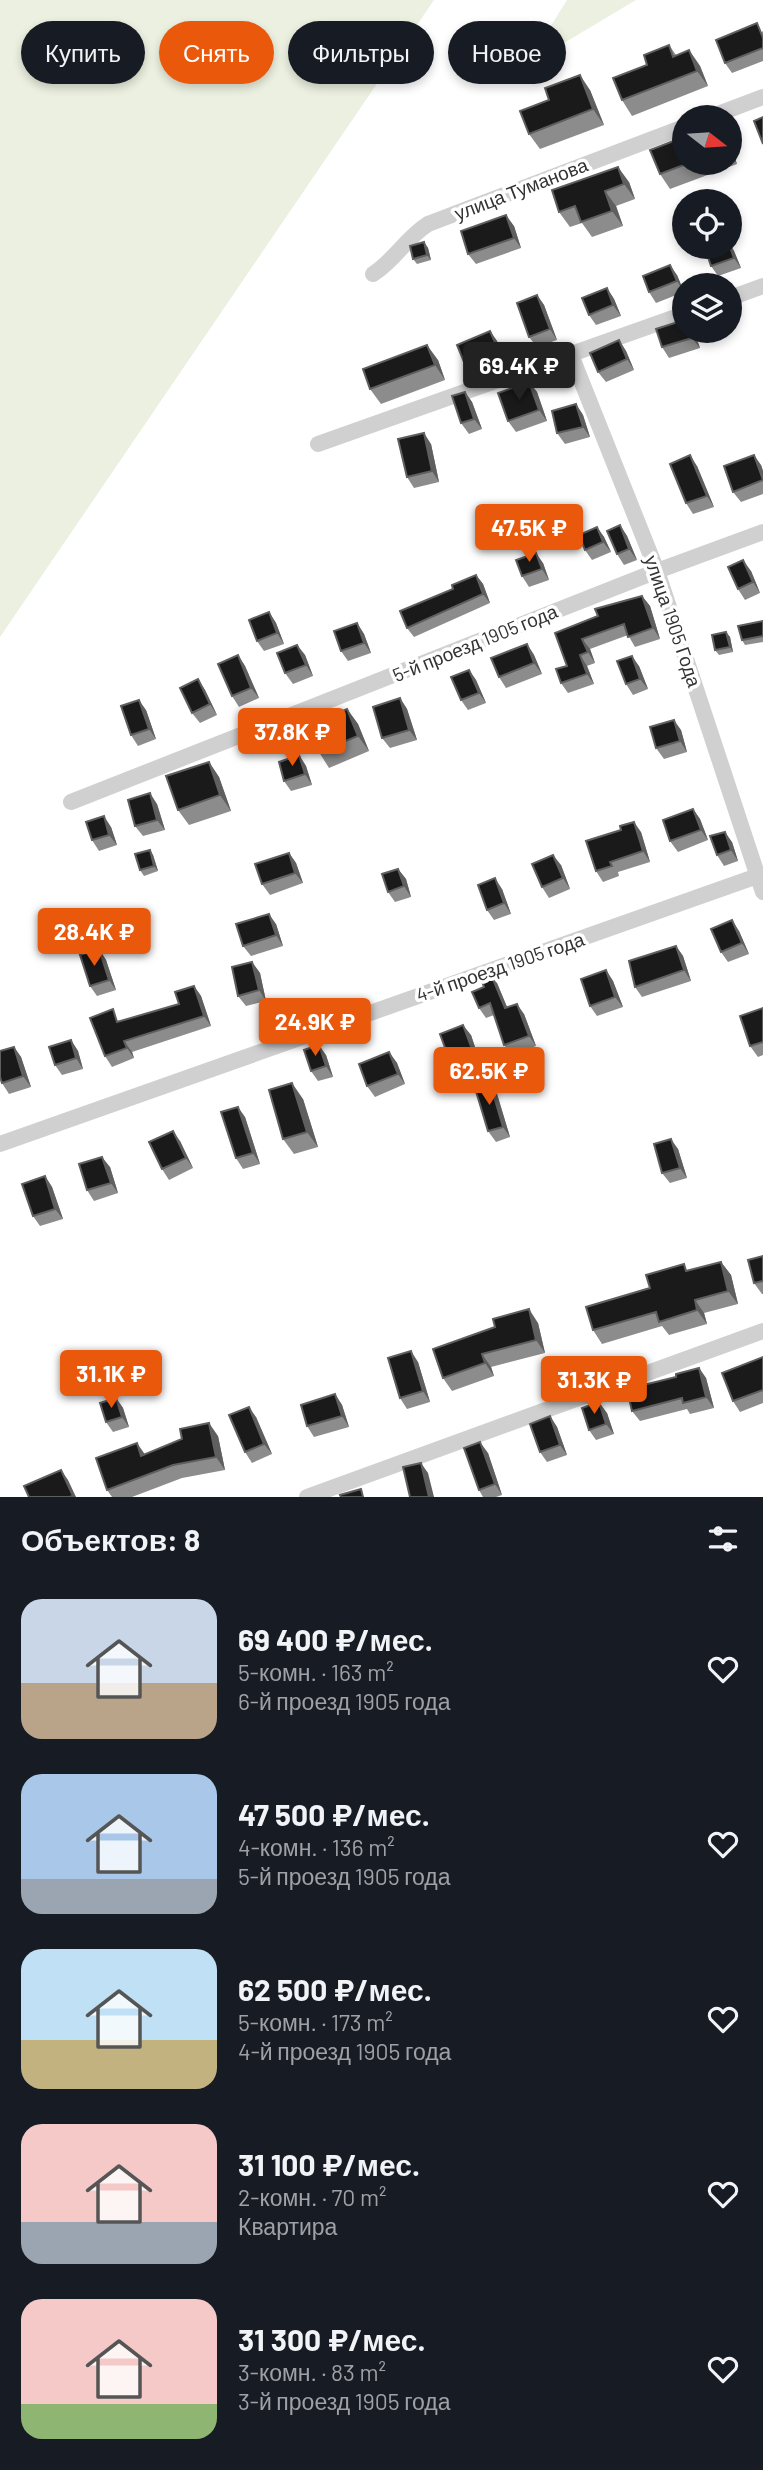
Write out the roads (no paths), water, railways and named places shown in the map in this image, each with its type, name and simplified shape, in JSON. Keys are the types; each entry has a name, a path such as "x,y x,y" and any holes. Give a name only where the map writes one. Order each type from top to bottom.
{"street":[{"path":"742,105 763,97"},
{"name":"улица Туманова","path":"373,274 399,255 413,234 428,224 672,132"},
{"path":"742,294 763,286"},
{"path":"318,444 672,318"},
{"name":"улица 1905 Года","path":"571,355 657,571 761,881"},
{"name":"5-й проезд 1905 года","path":"71,802 657,571 763,532"},
{"name":"4-й проезд 1905 года","path":"0,1144 761,881"},
{"path":"307,1497 763,1331"}]}
